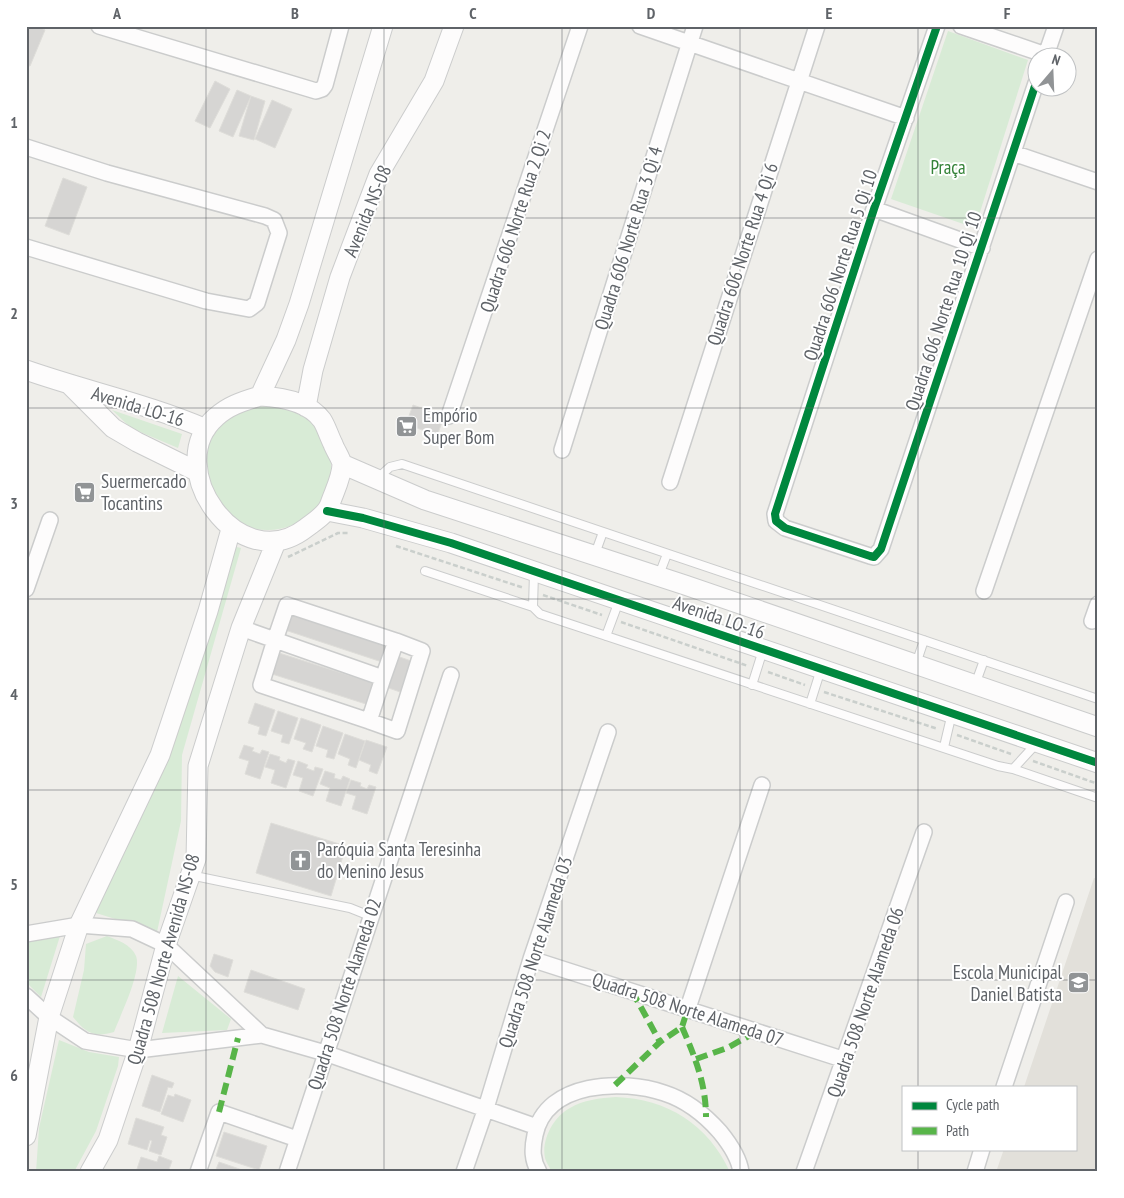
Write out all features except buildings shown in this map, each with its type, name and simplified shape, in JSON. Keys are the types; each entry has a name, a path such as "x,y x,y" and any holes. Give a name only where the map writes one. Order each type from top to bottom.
{"street":[{"path":"99,26 316,91 322,89 325,85 341,26"},
{"name":"Avenida NS-08","path":"260,396 299,304 383,26"},
{"name":"Avenida NS-08","path":"306,407 313,370 340,277 379,174 434,81 454,26"},
{"name":"Quadra 606 Norte Rua 2 Qi 2","path":"449,416 580,26"},
{"path":"640,26 688,45 906,118"},
{"name":"Quadra 606 Norte Rua 3 Qi 4","path":"562,450 695,26"},
{"name":"Quadra 606 Norte Rua 4 Qi 6","path":"670,482 817,26"},
{"name":"Quadra 606 Norte Rua 5 Qi 10","path":"881,549 874,557 785,528 776,521 775,514 874,209 937,26"},
{"path":"961,26 1026,49"},
{"path":"1049,48 1056,26"},
{"name":"Quadra 606 Norte Rua 10 Qi 10","path":"881,549 1031,98"},
{"path":"26,148 107,173 266,216 274,220 279,233 256,303 249,309 206,301 26,247"},
{"path":"1013,153 1098,182"},
{"path":"874,209 982,248"},
{"path":"984,591 1098,259"},
{"name":"Avenida LO-16","path":"26,370 70,386 165,411 206,429"},
{"name":"Avenida LO-16","path":"70,386 113,428 198,472"},
{"path":"260,396 280,397 306,407 321,419 342,464 338,481 326,511 294,537 276,542 245,535 231,529 212,508 198,472 199,449 206,429 216,417 237,403 260,396"},
{"name":"Avenida LO-16","path":"342,464 424,500 659,577 1098,727"},
{"name":"Avenida LO-16","path":"326,511 363,518 452,543 1098,763"},
{"path":"26,589 50,520"},
{"path":"26,1136 49,1017 79,925 160,755 208,611 231,529"},
{"name":"Quadra 508 Norte Avenida NS-08","path":"90,1172 108,1140 138,1050 166,945 196,859 198,766 241,628 276,542"},
{"path":"287,604 422,651 397,731 261,685 276,640 287,604"},
{"path":"1092,620 1098,604"},
{"path":"241,628 383,678"},
{"path":"370,721 396,641"},
{"name":"Quadra 508 Norte Alameda 02","path":"287,1172 324,1053 451,675"},
{"name":"Quadra 508 Norte Alameda 03","path":"464,1172 486,1108 531,959 608,732"},
{"path":"688,1008 762,785"},
{"name":"Quadra 508 Norte Alameda 06","path":"804,1172 924,832"},
{"path":"1004,1086 1066,902"},
{"path":"26,934 79,925 132,929 166,945 262,1035"},
{"name":"Quadra 508 Norte Alameda 07","path":"531,959 845,1060"},
{"path":"26,996 49,1017 85,1041 138,1050 262,1035 324,1053 537,1127"},
{"path":"539,1172 533,1162 537,1127 553,1106 564,1097 581,1091 615,1085 650,1088 680,1100 706,1117 726,1140 734,1153 741,1172"},
{"path":"198,1172 219,1112 297,1140"},
{"path":"975,1172 982,1150"}],"lane":[{"path":"376,480 390,467 402,464 1098,699"},
{"path":"594,556 603,532"},
{"path":"659,577 667,554"},
{"path":"533,607 534,571"},
{"path":"425,572 533,607 540,614 998,766 1013,768 1098,798"},
{"path":"606,636 619,601"},
{"path":"916,664 924,640"},
{"path":"752,685 763,650"},
{"path":"975,685 984,660"},
{"path":"810,704 821,669"},
{"path":"944,747 952,713"},
{"path":"1013,768 1037,743"},
{"path":"190,875 350,908 370,916"}],"path":[{"path":"285,558 338,533 356,533"},
{"path":"393,545 1098,784"}],"shaded area":[{"name":"Escola Municipal Daniel Batista","path":"1094,878 1098,879 1098,1172 996,1172 1004,1150 1076,1150 1076,1086 1024,1086"}],"green space":[{"name":"Praça","path":"948,31 1026,59 1026,66 975,228 891,199"},
{"path":"268,404 292,409 312,423 326,443 331,467 326,491 312,511 292,525 268,530 244,525 224,511 210,491 205,467 210,443 224,423 244,409"},
{"path":"112,410 182,434 178,448 131,428"},
{"path":"232,546 241,548 182,755 181,821 157,932 96,913 111,868 171,751"},
{"path":"60,936 41,997 26,982 26,940"},
{"path":"107,936 131,948 136,956 136,972 114,1032 96,1034 86,1030 73,1017 84,970 86,944"},
{"path":"178,976 231,1019 227,1030 162,1033"},
{"path":"59,1040 89,1052 119,1057 118,1066 96,1131 74,1172 36,1172 39,1128"},
{"path":"616,1097 652,1103 684,1117 710,1140 730,1172 552,1172 545,1158 544,1151 550,1129 559,1117 580,1103"}],"marked path":[{"path":"632,991 660,1042"},
{"path":"615,1085 660,1042 682,1027 688,1008"},
{"path":"682,1027 702,1082 706,1117"},
{"path":"696,1059 727,1048 758,1031"},
{"path":"219,1112 238,1038"}],"cycle path":[{"path":"937,26 874,209 775,514 776,521 785,528 874,557 881,549 1031,98"},
{"path":"327,511 363,518 451,543 1098,763"}],"place":[{"name":"Empório Super Bom","path":"407,426"},
{"name":"Suermercado Tocantins","path":"85,492"},
{"name":"Paróquia Santa Teresinha do Menino Jesus","path":"301,860"},
{"name":"Escola Municipal Daniel Batista","path":"1078,983"}]}
